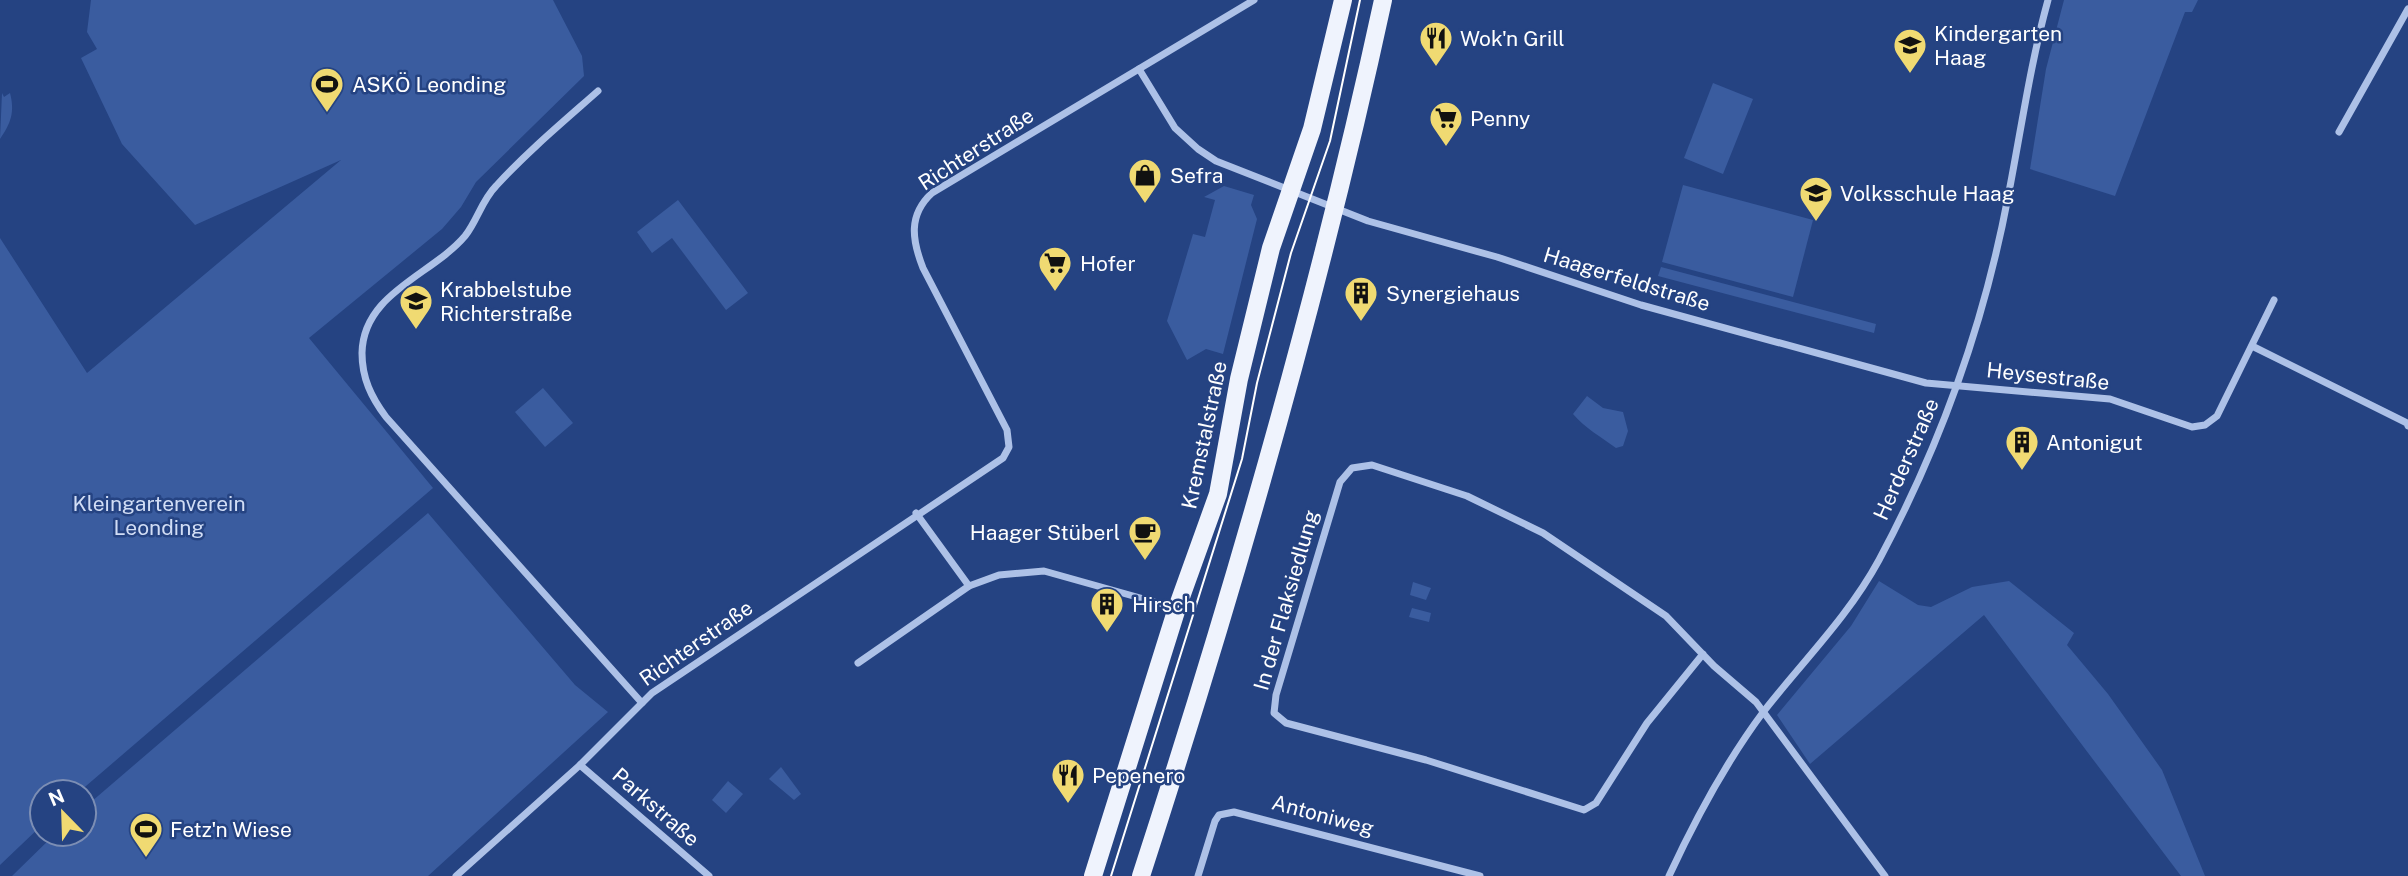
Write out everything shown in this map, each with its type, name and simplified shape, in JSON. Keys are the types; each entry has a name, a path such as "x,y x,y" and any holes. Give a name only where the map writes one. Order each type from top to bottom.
{"main road":[{"name":"Kremstalstraße","path":"1093,876 1177,608 1218,494 1238,379 1271,248 1312,130 1343,0"},
{"path":"1141,876 1269,463 1335,209 1383,0"}],"street":[{"name":"Richterstraße","path":"598,91 495,187 455,247 379,307 365,334 362,362 369,392 386,416 642,703 674,677 916,513 1003,458 1009,447 1007,430 920,259 913,230 918,211 932,193 1254,0"},
{"name":"Herderstraße","path":"1669,876 1707,804 1763,713 1838,625 1862,591 1917,483 1957,385 1994,257 2008,197 2033,55 2048,0"},
{"path":"2339,132 2408,10"},
{"path":"1139,69 1175,128 1198,149 1216,160 1291,191"},
{"name":"Haagerfeldstraße","path":"1291,191 1335,209 1641,305 1926,383 1957,385"},
{"name":"Heysestraße","path":"1957,385 2110,399 2192,427 2205,425 2217,416 2274,300"},
{"path":"2252,346 2407,423 2408,426"},
{"name":"In der Flaksiedlung","path":"1703,654 1647,723 1596,803 1584,810 1426,760 1286,723 1274,713 1276,695 1340,482 1352,468 1372,465 1467,496 1543,533 1666,616 1750,696 1885,876"},
{"path":"916,513 969,586"},
{"path":"858,663 969,586 999,575 1044,570 1177,608"},
{"name":"Parkstraße","path":"456,876 580,765 642,703"},
{"name":"Parkstraße","path":"580,765 709,876"},
{"name":"Antoniweg","path":"1198,876 1215,821 1219,815 1234,812 1480,876"}],"green space":[{"name":"Kleingartenverein Leonding","path":"91,0 553,0 582,56 584,76 476,182 461,207 442,229 309,338 433,488 95,778 28,778 28,838 0,865 0,238 87,373 341,160 195,225 122,144 81,58 97,49 87,32"},
{"path":"2064,0 2198,0 2192,12 2185,12 2115,196 2030,169 2046,69"},
{"path":"1713,83 1753,99 1723,174 1684,158"},
{"path":"2,93 4,97 10,93 12,112 0,139"},
{"path":"1683,185 1813,220 1793,297 1662,262"},
{"path":"1224,186 1254,195 1251,205 1257,219 1223,354 1206,349 1187,360 1167,321 1193,234 1205,237 1215,200 1204,197"},
{"path":"678,200 748,293 726,310 672,238 652,253 637,232"},
{"path":"1661,267 1876,324 1874,333 1658,276"},
{"path":"543,388 573,423 545,447 515,412"},
{"path":"1587,396 1603,408 1623,412 1628,431 1623,446 1616,448 1573,414"},
{"path":"428,513 575,685 608,712 428,876 12,876 41,848 98,848 98,796"},
{"path":"1879,581 1918,605 1931,607 1972,587 2009,581 2074,633 2067,645 2108,694 2162,770 2205,876 2181,876 1984,615 1810,764 1777,715 1851,626"},
{"path":"1413,582 1431,588 1426,600 1410,595"},
{"path":"1412,608 1431,613 1429,622 1409,617"},
{"path":"781,767 801,794 794,800 769,779"},
{"path":"728,781 743,794 726,813 712,800"}],"tram line":[{"path":"1111,876 1242,459 1257,383 1291,253 1330,141 1360,0"}],"place":[{"name":"Wok'n Grill","path":"1436,68"},
{"name":"Kindergarten Haag","path":"1910,75"},
{"name":"ASKÖ Leonding","path":"327,114"},
{"name":"Penny","path":"1446,148"},
{"name":"Sefra","path":"1145,205"},
{"name":"Volksschule Haag","path":"1816,223"},
{"name":"Hofer","path":"1055,293"},
{"name":"Synergiehaus","path":"1361,323"},
{"name":"Krabbelstube Richterstraße","path":"416,331"},
{"name":"Antonigut","path":"2022,472"},
{"name":"Haager Stüberl","path":"1145,562"},
{"name":"Hirsch","path":"1107,634"},
{"name":"Pepenero","path":"1068,805"},
{"name":"Fetz'n Wiese","path":"146,859"}]}
